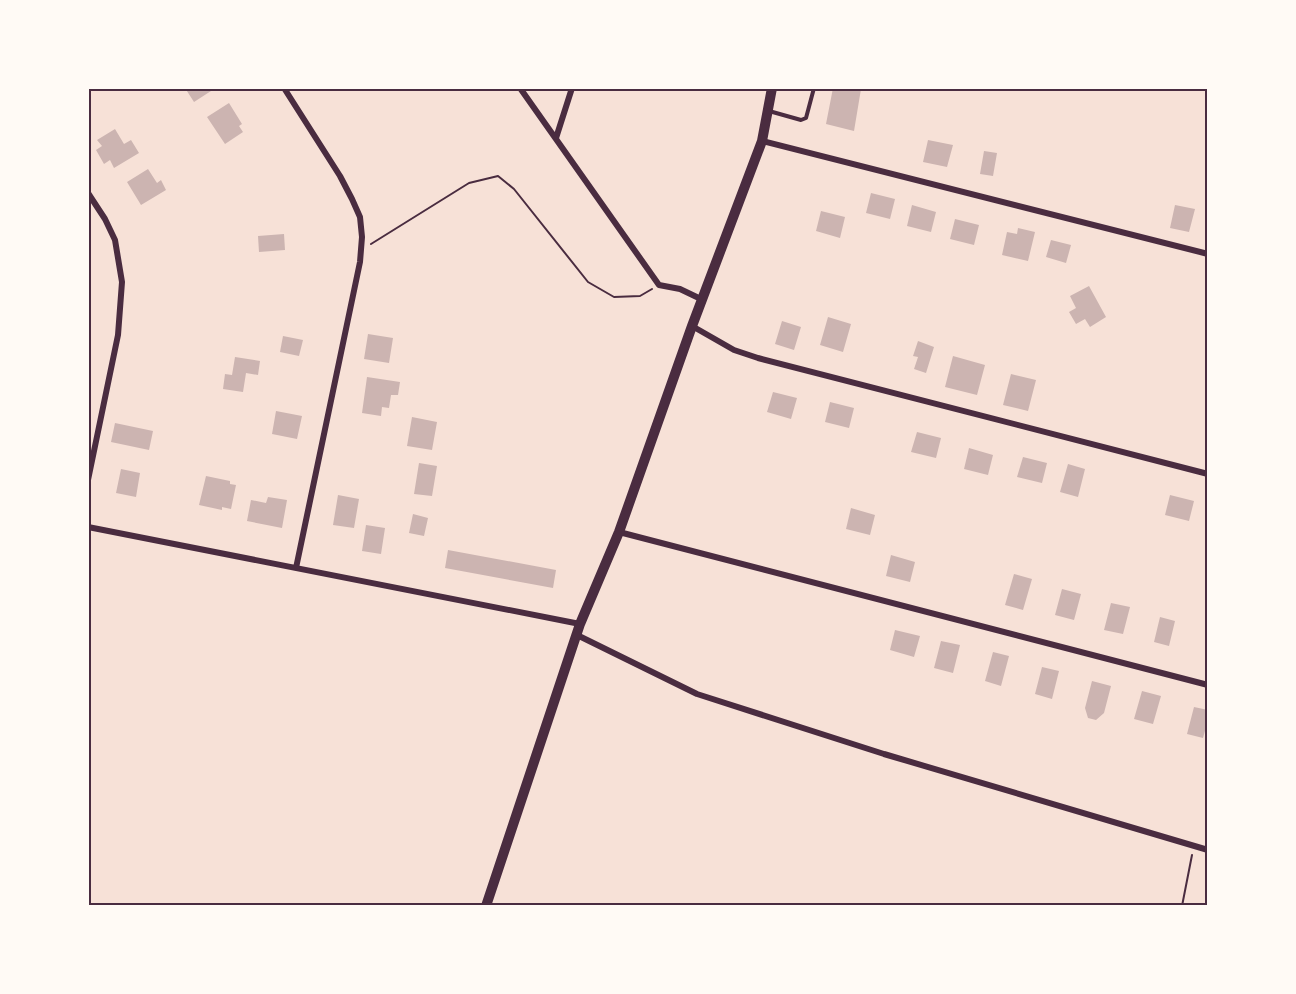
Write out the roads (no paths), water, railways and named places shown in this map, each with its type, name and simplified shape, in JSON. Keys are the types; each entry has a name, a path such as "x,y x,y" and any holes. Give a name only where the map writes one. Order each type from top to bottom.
{"main road":[{"path":"486,906 580,624 619,532 692,326 762,141 772,88"}],"street":[{"path":"284,88 340,176 360,217 362,237 296,568"},
{"path":"520,88 659,285 680,290 703,300"},
{"path":"556,138 572,88"},
{"path":"762,141 1208,254"},
{"path":"88,193 115,240 122,282 118,335 88,480"},
{"path":"692,326 734,350 758,358 1208,474"},
{"path":"88,527 580,624"},
{"path":"619,532 1208,685"},
{"path":"577,635 697,694 884,754 1208,850"}],"lane":[{"path":"768,110 801,120 806,118 814,88"}]}
